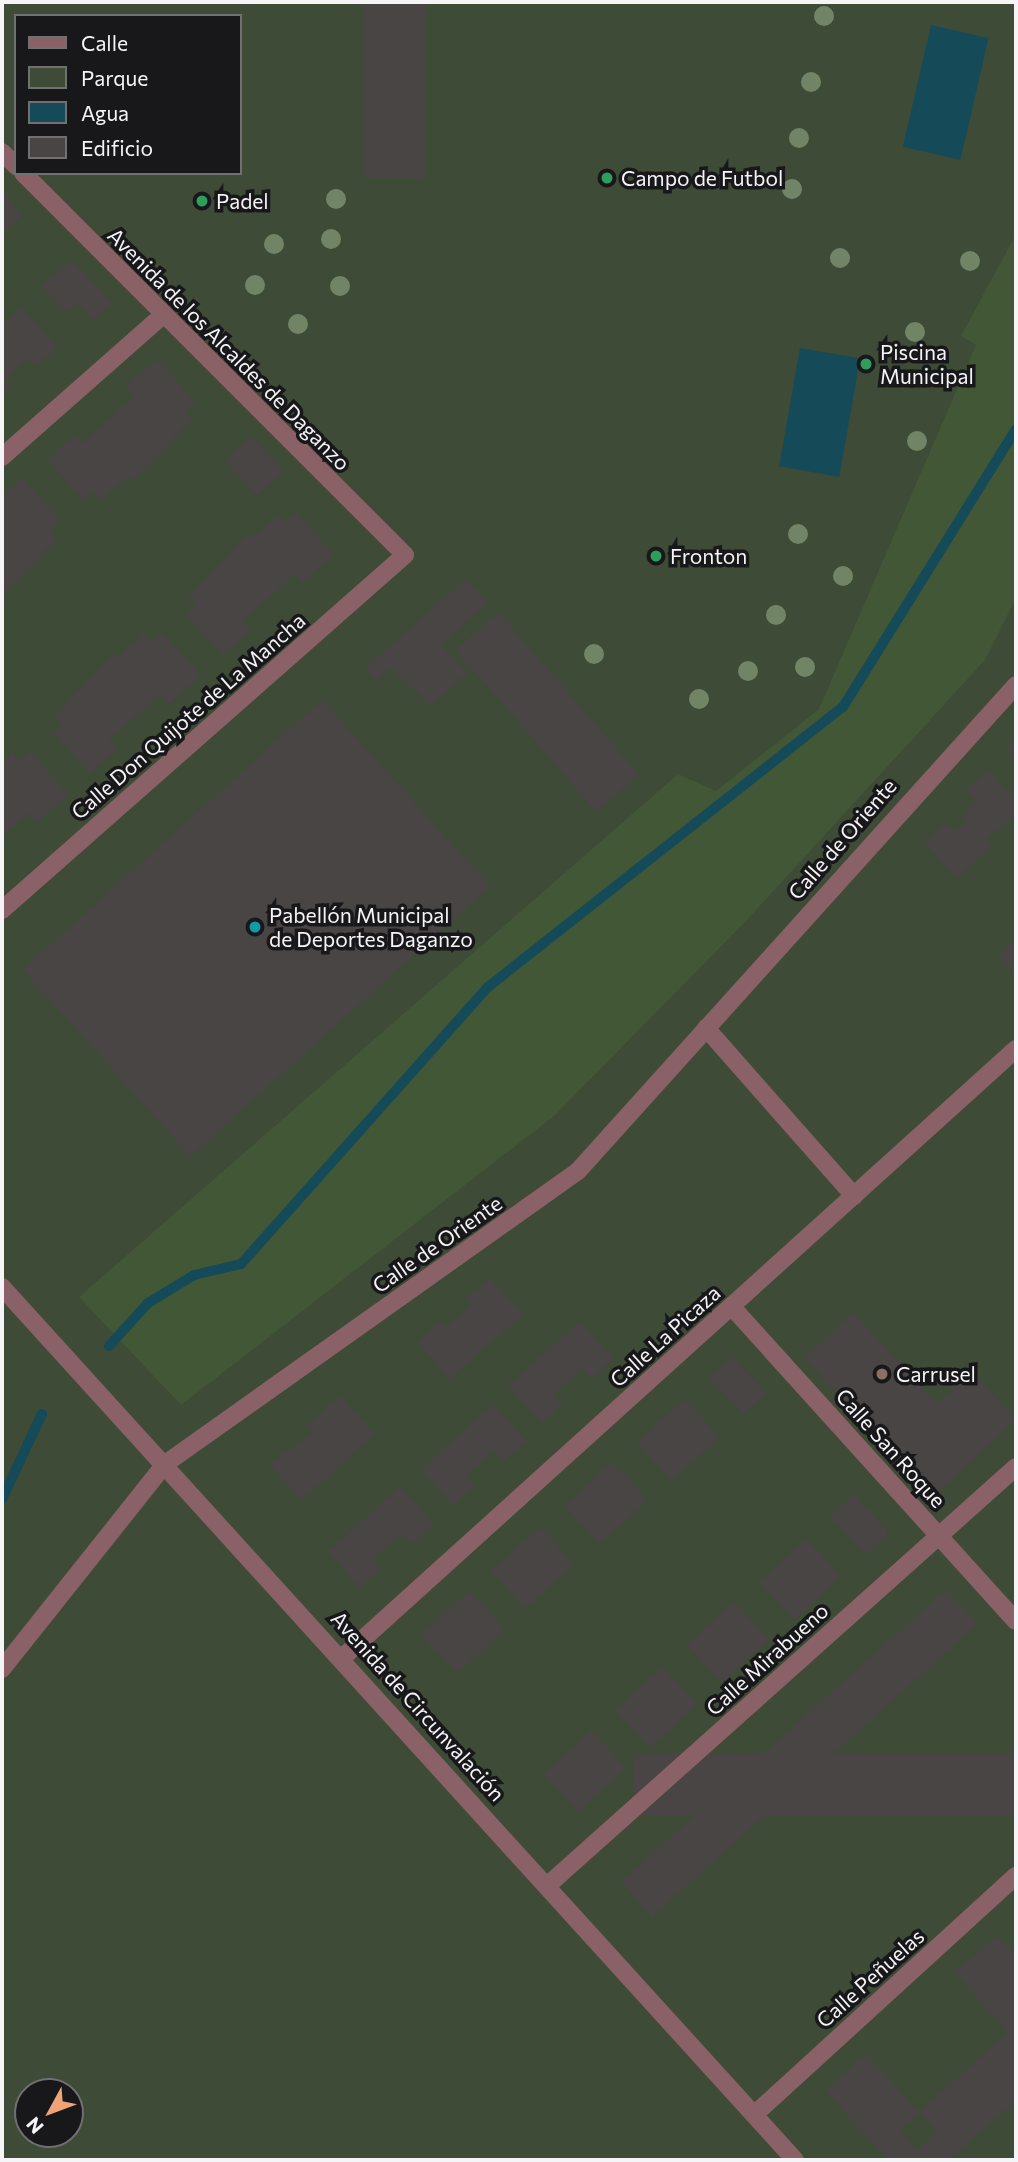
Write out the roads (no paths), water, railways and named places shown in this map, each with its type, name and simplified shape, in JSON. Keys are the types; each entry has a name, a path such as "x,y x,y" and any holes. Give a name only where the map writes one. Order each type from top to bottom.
{"street":[{"name":"Avenida de los Alcaldes de Daganzo","path":"25,175 161,317 405,555"},
{"path":"2,457 161,317"},
{"name":"Calle Don Quijote de La Mancha","path":"2,910 405,555"},
{"name":"Calle de Oriente","path":"2,1669 165,1464 578,1171 1016,685"},
{"path":"706,1028 854,1196"},
{"name":"Calle La Picaza","path":"343,1657 1016,1049"},
{"name":"Avenida de Circunvalación","path":"2,1287 343,1657 795,2160"},
{"name":"Calle San Roque","path":"732,1307 1016,1621"},
{"name":"Calle Mirabueno","path":"548,1885 1016,1467"},
{"name":"Calle Peñuelas","path":"755,2114 1016,1876"}],"water":[{"path":"931,25 988,38 960,160 903,147"},
{"path":"800,348 860,359 839,477 779,466"}],"waterway":[{"path":"109,1346 148,1303 194,1275 241,1264 488,987 843,707 1016,429"},
{"path":"2,1499 42,1414"}],"place":[{"name":"Campo de Futbol","path":"607,178"},
{"name":"Padel","path":"202,201"},
{"name":"Piscina Municipal","path":"866,364"},
{"name":"Fronton","path":"656,556"},
{"name":"Pabellón Municipal de Deportes Daganzo","path":"255,927"},
{"name":"Carrusel","path":"882,1374"}]}
